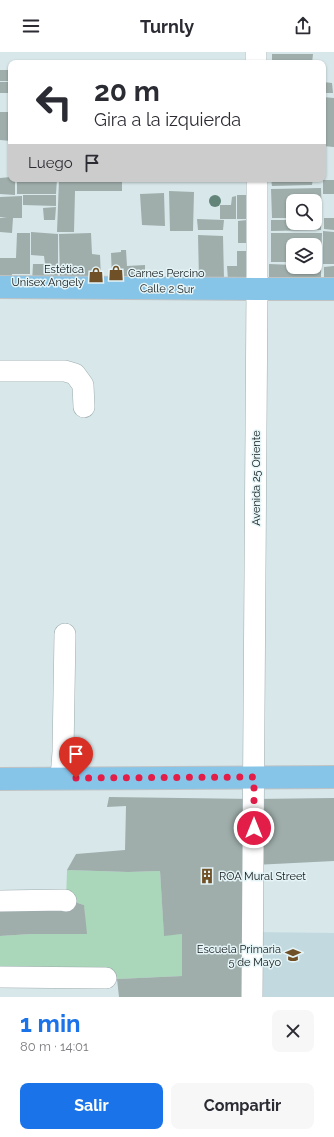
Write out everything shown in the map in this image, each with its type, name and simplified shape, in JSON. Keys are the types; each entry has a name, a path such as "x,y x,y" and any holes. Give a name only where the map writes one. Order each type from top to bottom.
{"main road":[{"name":"Calle 2 Sur","path":"0,287 257,290 334,289"},
{"path":"0,779 334,777"}],"street":[{"name":"Avenida 25 Oriente","path":"252,997 257,182"},
{"path":"0,371 65,370 76,374 83,385 84,407"},
{"path":"61,778 63,752 65,634"},
{"path":"0,901 66,901"},
{"path":"0,977 106,978"}],"shaded area":[{"name":"Escuela Primaria 5 de Mayo","path":"253,932 334,933 334,997 252,997"}],"green space":[{"path":"67,870 128,872 160,871 164,935 182,934 182,976 117,979 0,977 0,936 31,934 85,934 84,905 66,901"}],"building":[{"path":"272,54 313,54 312,60 272,60"},
{"path":"0,70 8,70 8,81 0,81"},
{"path":"0,82 8,82 8,93 0,93"},
{"path":"326,82 332,83 333,93 326,93"},
{"path":"326,97 334,98 334,147 326,146"},
{"path":"0,112 8,112 8,141 0,140"},
{"path":"8,177 8,182 15,182 15,195 0,194 0,178"},
{"path":"326,180 334,180 334,194 323,194 323,182 326,182"},
{"path":"17,182 57,182 56,194 17,194"},
{"path":"59,182 122,182 122,191 75,191 74,232 57,232"},
{"path":"271,182 312,182 312,185 272,186"},
{"path":"321,188 321,194 286,194 286,218 272,218 271,189"},
{"path":"169,191 194,192 193,231 170,231"},
{"path":"164,193 165,226 142,225 140,194"},
{"path":"23,195 56,195 56,206 23,205"},
{"path":"237,195 247,195 246,219 237,219"},
{"path":"22,196 22,218 13,218 12,233 0,232 0,218 7,217 0,217 0,197"},
{"path":"236,196 236,219 220,219 220,205 231,205 232,197"},
{"path":"56,207 55,220 44,220 43,208"},
{"path":"324,218 334,218 334,230 324,229"},
{"path":"197,219 224,220 223,230 198,230"},
{"path":"247,220 248,243 238,243 238,221"},
{"path":"271,220 286,220 286,230 321,230 271,231"},
{"path":"323,231 334,232 334,264 323,264"},
{"path":"31,232 58,234 58,282 32,282 33,264 45,264 44,256 31,255"},
{"path":"17,233 30,233 30,274 12,274 11,281 0,280 0,258 16,258"},
{"path":"91,233 92,254 100,255 101,279 60,280 59,234"},
{"path":"271,233 322,233 322,238 286,238 286,262 271,262"},
{"path":"198,235 223,236 224,279 199,279"},
{"path":"121,250 126,250 127,266 145,265 145,278 112,278 111,253 121,252"},
{"path":"237,251 249,251 248,280 228,280 227,266 237,266"},
{"path":"269,264 286,265 286,274 321,274 321,279 269,279"},
{"path":"334,266 334,279 324,279 324,267"},
{"path":"109,797 254,799 334,798 334,861 254,865 252,997 119,997 117,979 182,976 182,934 164,936 160,871 128,872 67,870 76,854 125,850 126,806 107,807"},
{"path":"71,901 84,905 87,934 31,934 0,936 0,902"}],"place":[{"name":"Carnes Percino","path":"116,273"},
{"name":"Estética Unisex Angely","path":"96,275"},
{"name":"ROA Mural Street","path":"207,876"},
{"name":"Escuela Primaria 5 de Mayo","path":"293,955"}],"route":[{"path":"76,778 254,777 254,828"}]}
